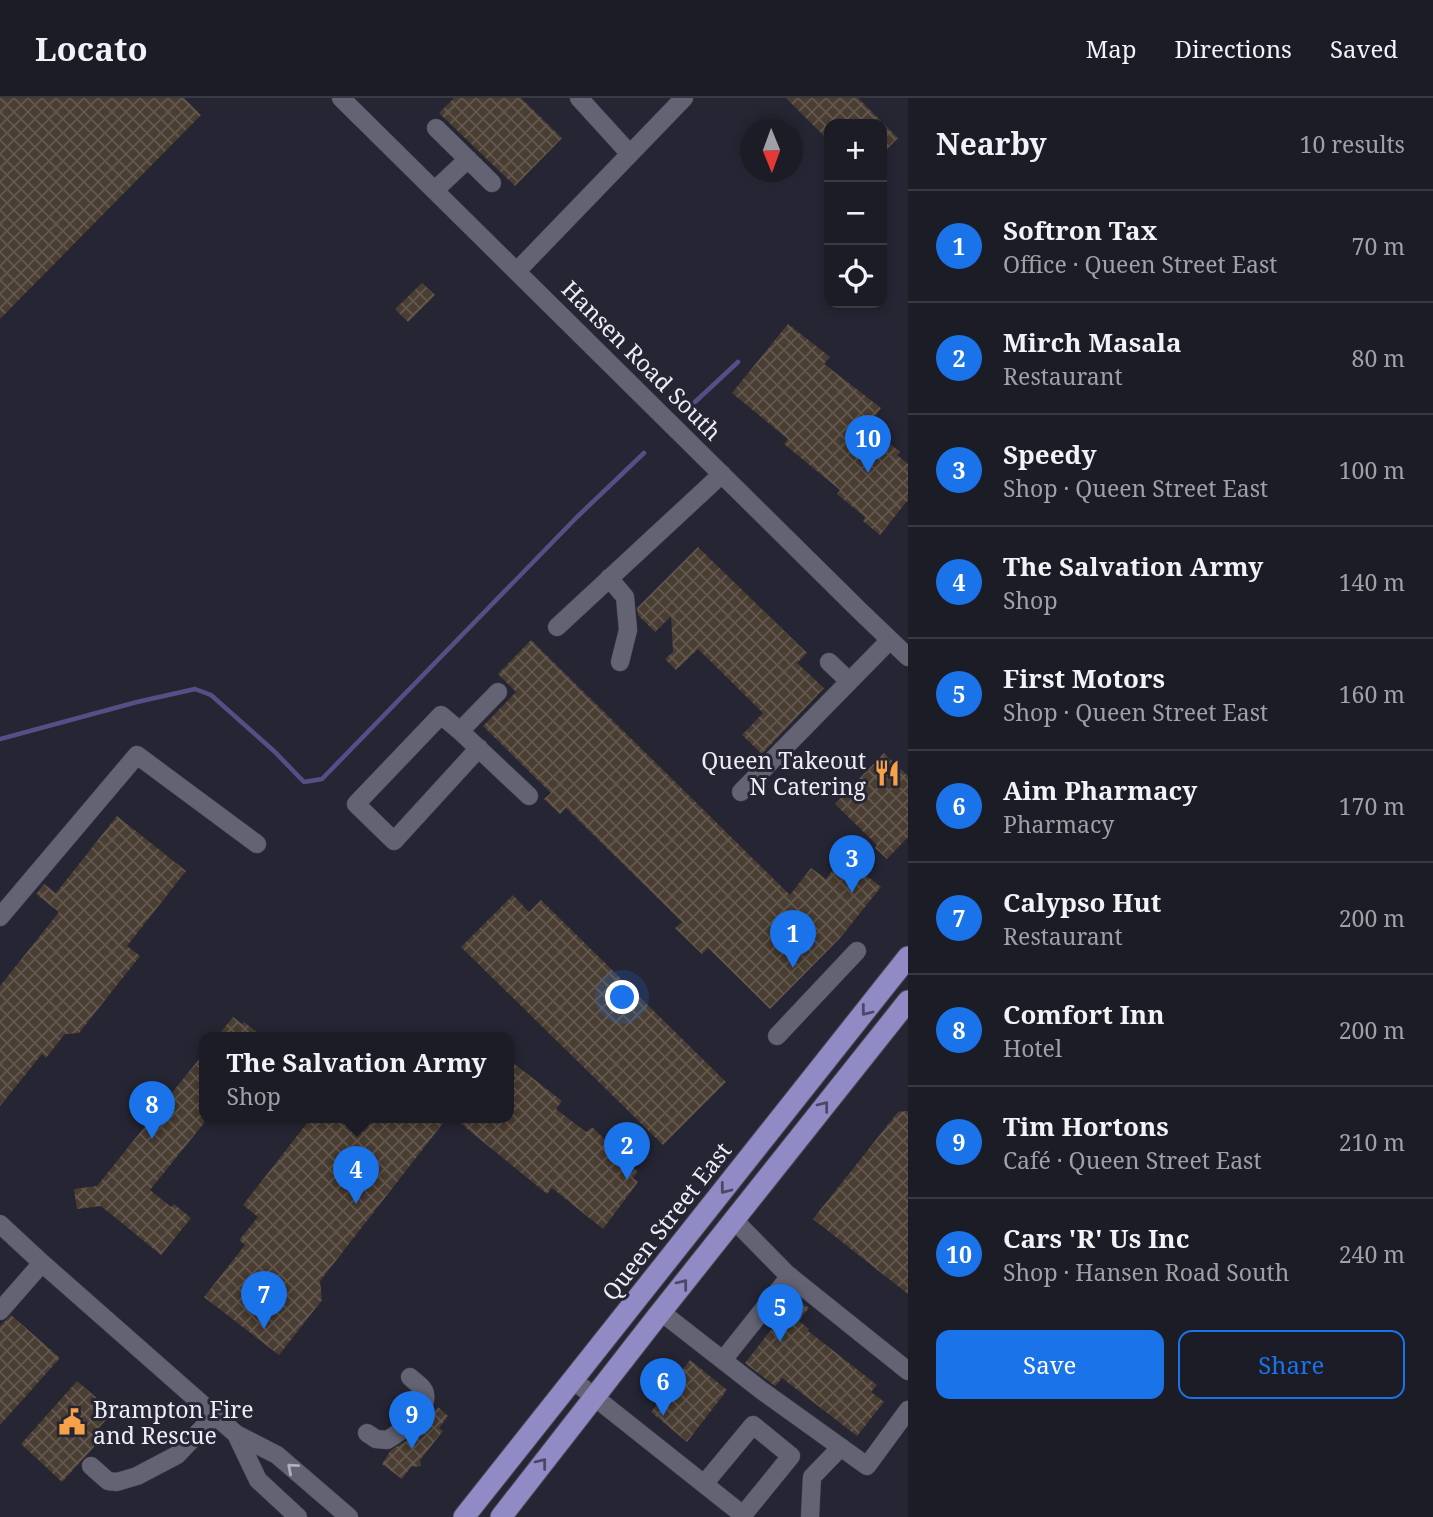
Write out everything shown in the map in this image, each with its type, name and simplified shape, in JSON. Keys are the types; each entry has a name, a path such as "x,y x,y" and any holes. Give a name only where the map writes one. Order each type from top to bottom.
{"main road":[{"name":"Queen Street East","path":"464,1517 908,957"},
{"path":"501,1517 908,1001"}],"street":[{"name":"Hansen Road South","path":"341,98 908,657"},
{"path":"579,98 631,154"},
{"path":"517,271 684,98"},
{"path":"436,128 492,183"},
{"path":"435,190 468,159"},
{"path":"557,627 722,474"},
{"path":"609,578 625,597 628,630 620,662"},
{"path":"741,792 890,640"},
{"path":"829,662 849,681"},
{"path":"460,731 498,692"},
{"path":"479,748 394,841 356,804 441,715 479,748 529,796"},
{"path":"0,918 137,755 257,845"},
{"path":"777,1036 857,951"},
{"path":"734,1220 790,1276 908,1371"},
{"path":"1,1228 236,1434 277,1455 341,1515"},
{"path":"0,1311 42,1263"},
{"path":"723,1360 790,1276"},
{"path":"661,1311 761,1390 867,1466 908,1410"},
{"path":"367,1433 376,1439 387,1440 412,1422 423,1407 425,1394 422,1387 410,1377"},
{"path":"573,1380 743,1515 791,1456 752,1425 704,1484"},
{"path":"90,1466 108,1481 117,1482 137,1476 177,1455 215,1415"},
{"path":"236,1434 258,1480 298,1517"},
{"path":"810,1517 812,1477 841,1447"}],"building":[{"path":"0,98 184,98 201,115 0,319"},
{"path":"454,98 521,98 562,138 515,186 439,113"},
{"path":"786,98 858,98 879,119 824,119 824,136"},
{"path":"887,127 898,138 887,149"},
{"path":"422,283 435,295 408,322 395,309"},
{"path":"788,324 830,357 824,364 881,408 867,426 900,452 897,455 908,464 908,500 880,535 863,521 865,517 837,494 840,490 784,444 788,439 732,393"},
{"path":"698,547 807,653 797,663 824,688 762,754 742,735 763,713 698,649 676,670 665,659 673,652 671,616 655,632 638,615 637,608"},
{"path":"531,640 790,895 811,868 826,879 843,857 881,887 840,938 770,1009 708,948 702,954 675,928 682,922 566,808 560,814 544,799 551,793 483,726 516,692 498,674"},
{"path":"884,753 908,776 908,837 887,859 875,848 877,845 835,804"},
{"path":"117,816 186,871 127,946 140,956 79,1033 65,1034 46,1058 42,1054 0,1106 0,986 59,912 36,894 44,884 56,893"},
{"path":"513,895 529,912 541,900 726,1082 663,1145 461,947"},
{"path":"233,1017 256,1032 221,1032"},
{"path":"199,1059 199,1123 204,1123 150,1190 171,1207 174,1204 191,1218 161,1255 101,1206 77,1209 74,1189 97,1186"},
{"path":"514,1064 562,1101 556,1109 586,1132 592,1127 638,1172 633,1178 638,1182 603,1229 552,1188 547,1194 460,1123 514,1123"},
{"path":"908,1111 908,1294 813,1219 898,1112"},
{"path":"307,1123 443,1123 320,1281 322,1300 279,1355 204,1297 245,1245 239,1240 258,1217 243,1205"},
{"path":"796,1298 809,1308 799,1321 808,1331 877,1385 871,1392 884,1402 857,1436 782,1378 775,1386 745,1363"},
{"path":"11,1315 60,1358 0,1425 0,1326"},
{"path":"690,1360 727,1390 687,1442 651,1412"},
{"name":"Brampton Fire and Rescue","path":"77,1381 113,1412 96,1431 103,1437 62,1482 21,1444"},
{"path":"438,1407 448,1416 439,1428 443,1431 420,1460 421,1466 411,1467 402,1479 382,1464 391,1450 420,1429"}],"waterway":[{"path":"695,402 738,362"},
{"path":"0,739 195,689 211,695 304,782 322,779 577,517 644,453"}],"place":[{"name":"Cars 'R' Us Inc","path":"868,473"},
{"name":"Queen Takeout N Catering","path":"887,773"},
{"name":"Speedy","path":"852,893"},
{"name":"Softron Tax","path":"793,968"},
{"name":"Comfort Inn","path":"152,1139"},
{"name":"Mirch Masala","path":"627,1180"},
{"name":"The Salvation Army","path":"356,1204"},
{"name":"Calypso Hut","path":"264,1329"},
{"name":"First Motors","path":"780,1342"},
{"name":"Aim Pharmacy","path":"663,1416"},
{"name":"Brampton Fire and Rescue","path":"72,1422"},
{"name":"Tim Hortons","path":"412,1449"}]}
